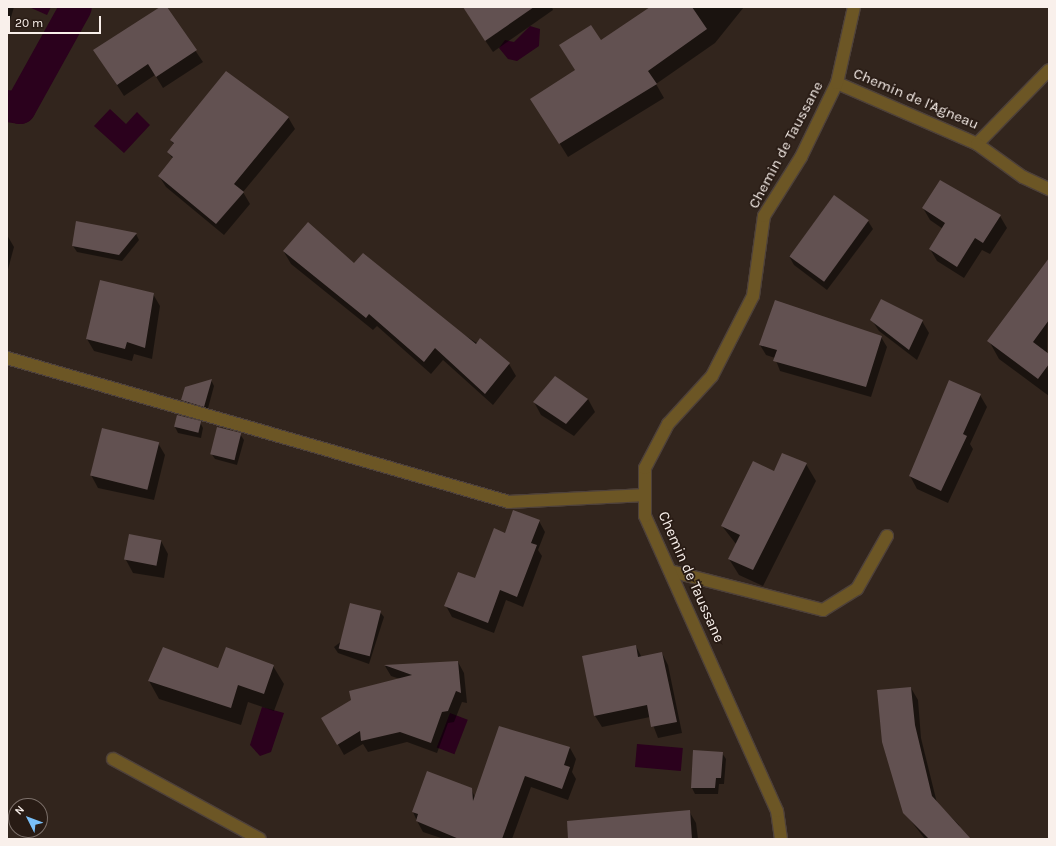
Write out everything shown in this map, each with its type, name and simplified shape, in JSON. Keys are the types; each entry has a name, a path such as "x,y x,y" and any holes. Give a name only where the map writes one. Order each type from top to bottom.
{"street":[{"name":"Chemin de Taussane","path":"781,839 777,811 645,516 645,468 668,424 712,376 753,296 764,216 801,157 837,83 854,7"},
{"name":"Chemin de l'Agneau","path":"837,83 977,144 1049,70"},
{"path":"977,144 1023,177 1049,189"},
{"path":"7,358 509,502 645,495"},
{"path":"670,572 823,610 857,589 887,536"},
{"path":"113,759 260,839"}],"shaded area":[{"path":"29,7 51,7 47,15"},
{"path":"530,26 540,29 539,46 517,61 508,59 499,48 505,40 514,42"},
{"path":"110,109 126,124 137,112 150,125 124,153 94,126"},
{"path":"262,707 284,713 271,752 260,756 250,745"},
{"path":"450,713 468,720 454,754 437,748"},
{"path":"637,744 683,748 681,771 635,767"}],"building":[{"path":"160,7 167,7 197,50 156,77 148,64 117,85 93,50"},
{"path":"463,7 534,7 485,41"},
{"path":"650,7 692,7 707,29 648,71 657,84 559,144 530,99 575,70 559,45 591,25 601,40"},
{"path":"226,71 289,117 234,184 244,192 216,224 158,176 173,157 167,152 174,143 170,140"},
{"path":"940,180 1001,215 983,243 975,238 957,267 929,249 945,223 922,208"},
{"path":"834,195 869,220 824,282 789,256"},
{"path":"76,221 137,233 119,255 72,246"},
{"path":"308,222 354,263 363,253 476,344 480,338 510,363 485,394 435,348 424,362 369,314 366,318 283,251"},
{"path":"1049,258 1049,320 1033,342 1049,354 1049,364 1038,379 987,341"},
{"path":"100,280 154,293 145,348 127,342 125,349 86,339"},
{"path":"881,299 923,320 909,350 870,320"},
{"path":"775,300 882,336 866,387 773,361 777,350 759,345"},
{"path":"555,376 588,399 566,424 533,402"},
{"path":"212,379 204,407 181,400 185,387"},
{"path":"949,380 981,394 963,434 967,436 941,491 909,476"},
{"path":"177,415 201,421 198,433 174,427"},
{"path":"217,427 241,433 234,460 210,454"},
{"path":"102,428 159,442 147,490 90,476"},
{"path":"782,453 807,463 753,570 728,559 740,535 721,526 753,461 774,471"},
{"path":"513,510 540,520 531,543 537,545 517,597 500,590 488,623 444,606 458,572 475,578 494,528 505,533"},
{"path":"129,534 161,540 156,566 124,560"},
{"path":"350,603 381,611 370,656 339,649"},
{"path":"636,645 638,657 662,652 677,722 651,727 647,705 594,716 582,656"},
{"path":"163,647 218,668 226,647 274,665 264,694 238,685 231,708 148,681"},
{"path":"458,661 461,693 456,691 448,711 442,712 431,743 400,732 361,741 360,731 337,745 321,718 351,700 349,691 412,675 384,665"},
{"path":"911,687 915,725 932,796 971,839 929,839 903,813 882,742 877,690"},
{"path":"499,726 570,747 564,765 570,767 562,789 525,776 502,839 459,839 416,821 418,814 412,812 427,771 472,788 473,801"},
{"path":"693,750 723,752 721,778 716,778 715,788 691,788"},
{"path":"690,810 692,839 568,839 567,821"}],"waterway":[{"path":"7,106 20,108 76,7"}]}
